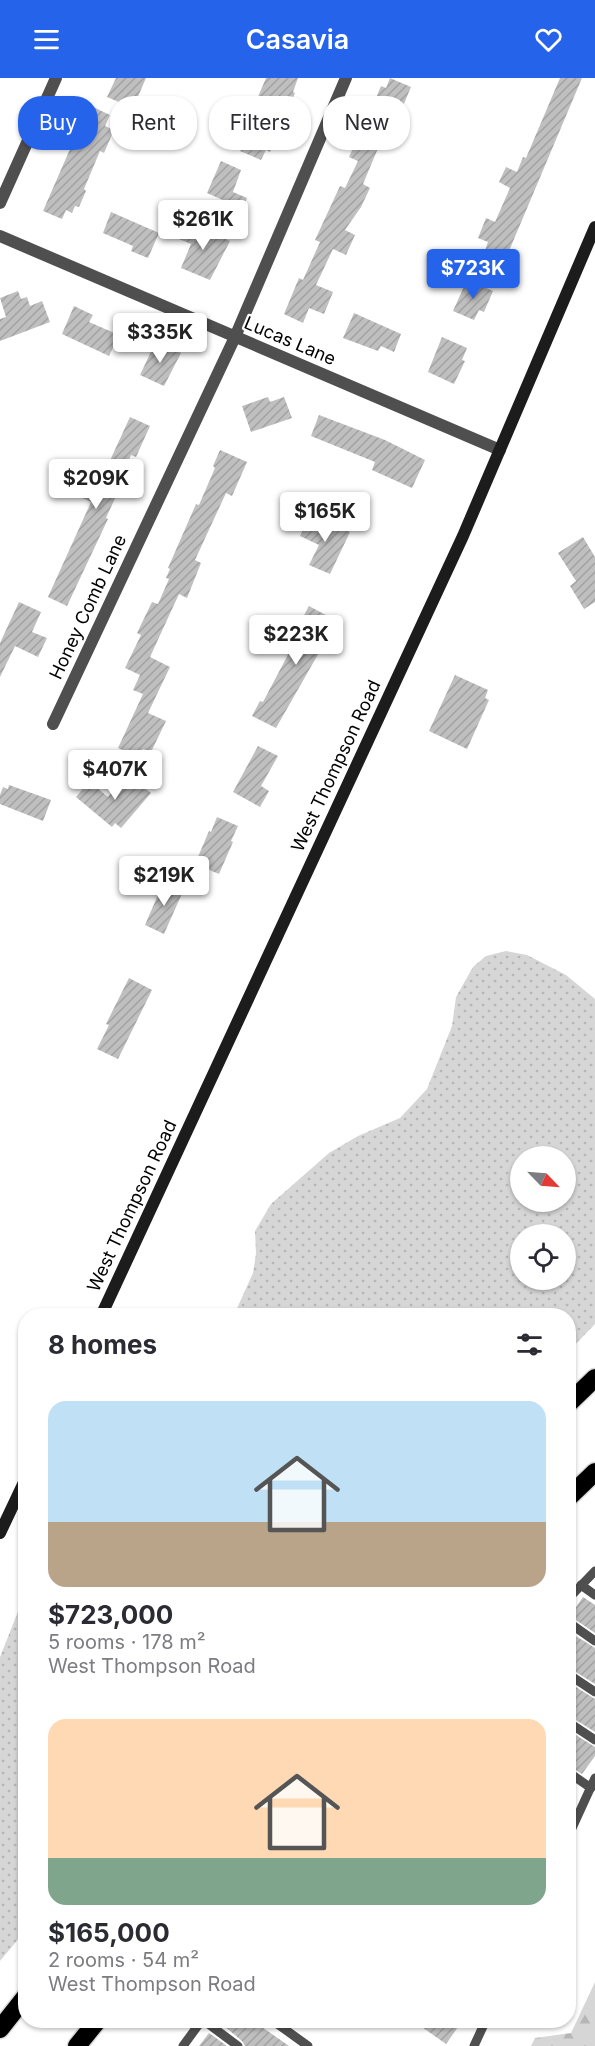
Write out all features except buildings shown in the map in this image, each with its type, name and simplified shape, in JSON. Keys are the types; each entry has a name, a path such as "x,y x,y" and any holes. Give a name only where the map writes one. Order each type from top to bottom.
{"highway":[{"path":"576,1396 595,1378"},
{"path":"576,1490 595,1472"},
{"path":"0,2029 18,2006"},
{"path":"77,2046 92,2028"}],"main road":[{"name":"West Thompson Road","path":"105,1308 463,536 595,226"},
{"path":"0,1533 18,1495"}],"street":[{"path":"0,203 56,78"},
{"name":"Honey Comb Lane","path":"53,724 234,337 346,78"},
{"name":"Lucas Lane","path":"0,236 500,450"}],"lane":[{"path":"576,1590 595,1571"},
{"path":"581,1585 595,1595"},
{"path":"576,1628 595,1641"},
{"path":"576,1679 595,1692"},
{"path":"576,1727 595,1740"},
{"path":"576,1778 591,1788"},
{"path":"576,1814 595,1778"},
{"path":"183,2046 197,2028"},
{"path":"214,2028 238,2046"},
{"path":"283,2028 308,2046"},
{"path":"474,2046 482,2028"}],"green space":[{"path":"506,951 527,955 566,975 595,999 595,1324 576,1344 576,1308 237,1308 253,1273 256,1254 255,1231 271,1204 329,1153 358,1136 400,1118 427,1089 452,1026 456,997 473,967 486,956"},
{"path":"18,1612 18,1939 0,1961 0,1657"},
{"path":"595,1982 595,2046 531,2046 535,2038 571,2033 573,2028 576,2028 576,2022"}]}
